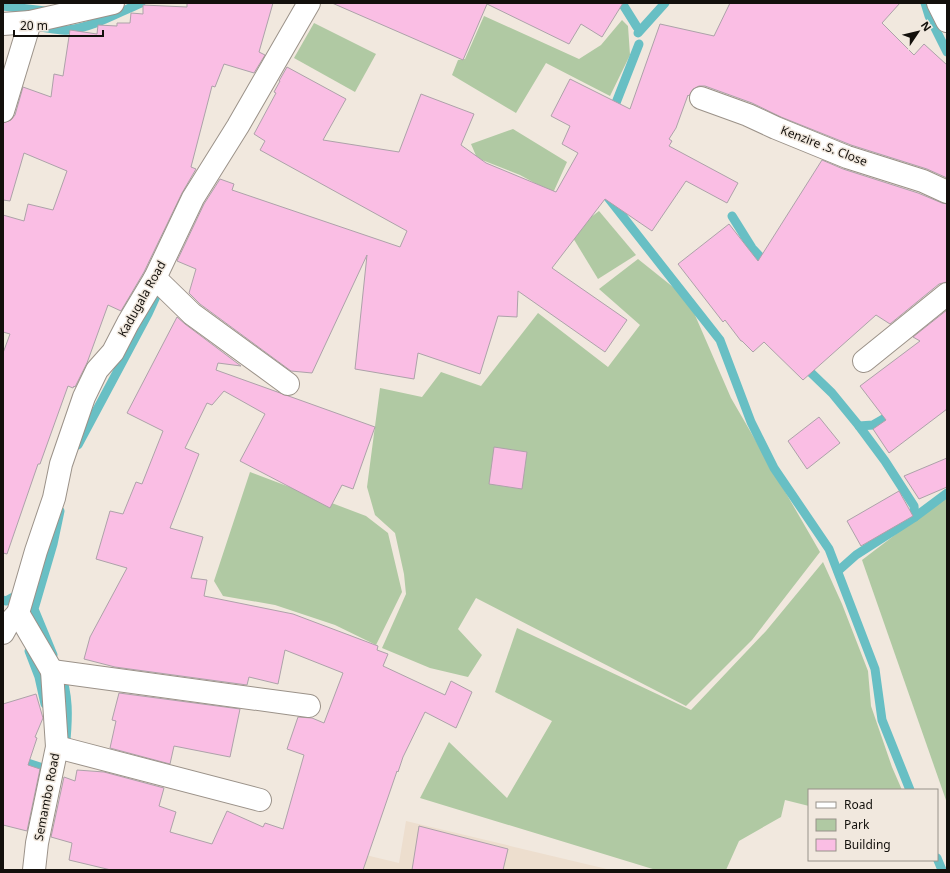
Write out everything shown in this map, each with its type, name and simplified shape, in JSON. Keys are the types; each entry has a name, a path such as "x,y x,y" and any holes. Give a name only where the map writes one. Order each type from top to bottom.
{"street":[{"path":"3,24 30,22 113,3"},
{"name":"Kadugala Road","path":"11,610 36,551 54,498 61,464 84,397 97,370 113,352 128,323 155,278 193,198 238,126 309,3"},
{"path":"938,3 947,22"},
{"path":"3,111 30,22"},
{"name":"Kenzire .S. Close","path":"701,98 748,115 847,157 923,181 947,192"},
{"path":"155,278 192,314 288,384"},
{"path":"864,361 947,294"},
{"path":"3,633 8,624 11,610"},
{"name":"Semambo Road","path":"11,610 52,671 57,747 37,843 34,870"},
{"path":"52,671 309,706"},
{"path":"57,747 260,800"}],"shaded area":[{"path":"406,821 611,870 322,870 328,846 399,863"}],"green space":[{"path":"484,16 579,59 601,45 622,20 628,26 630,55 610,96 546,63 516,113 452,75 458,60 465,59"},
{"path":"314,23 376,54 355,92 294,58"},
{"path":"513,129 567,162 553,193 520,175 477,158 471,144"},
{"path":"599,211 636,255 598,279 570,233"},
{"path":"638,259 688,299 731,398 820,552 752,640 686,706 476,598 458,629 482,655 468,677 430,668 382,648 406,594 404,574 395,533 375,515 367,487 380,388 422,397 441,372 481,386 538,313 608,367 640,325 599,289"},
{"path":"250,472 366,516 388,533 402,592 376,645 335,625 275,605 223,596 214,581"},
{"path":"947,498 947,803 862,560 925,512"},
{"path":"823,562 842,604 868,671 871,706 892,767 902,789 808,789 808,806 785,800 781,817 739,841 726,870 656,870 420,798 449,742 507,798 552,721 495,692 517,628 691,710 766,631"}],"building":[{"path":"187,3 273,3 259,52 265,55 254,73 224,64 215,87 212,86 191,167 196,169 182,193 144,272 121,311 108,305 87,363 75,387 74,386 73,388 68,386 40,464 38,464 7,554 3,553 3,353 10,334 3,332 3,215 24,221 28,204 53,210 67,171 24,153 10,201 3,200 3,123 11,120 15,115 23,87 51,97 54,74 63,76 70,30 97,34 98,25 117,26 117,23 130,23 131,13 143,14 143,5 187,7"},
{"path":"332,3 623,3 602,37 581,24 569,44 487,4 463,60"},
{"path":"730,3 900,3 882,23 914,55 924,44 947,65 947,178 927,169 851,145 781,117 752,103 705,86 699,86 693,89 689,96 688,95 676,128 669,139 672,141 669,146 738,183 727,203 686,181 652,231 605,199 552,268 627,320 605,352 518,291 517,317 498,316 480,374 418,353 414,379 355,369 367,255 312,373 291,371 200,304 189,293 196,269 177,261 204,204 220,179 234,184 232,190 400,247 407,231 260,150 265,141 254,134 276,93 274,92 287,67 346,99 323,140 399,152 421,94 474,114 461,145 486,163 556,192 578,153 562,144 570,126 551,116 570,79 630,109 660,24 714,36"},
{"path":"822,160 843,169 947,204 947,282 939,284 890,324 876,315 803,380 764,342 753,352 741,341 725,320 723,322 678,264 729,224 758,261"},
{"path":"947,310 947,409 889,453 873,429 886,420 860,386 920,341 913,337"},
{"path":"177,317 241,366 218,363 216,370 375,427 353,489 342,485 330,508 240,461 265,414 224,391 212,405 207,403 185,448 199,454 170,528 203,537 191,578 207,580 204,596 293,614 378,646 377,650 388,654 383,666 445,695 451,681 472,692 456,728 425,712 403,757 398,772 397,771 363,870 111,870 69,860 72,843 51,837 64,777 75,781 77,770 104,772 164,788 159,806 176,812 170,832 212,844 227,811 263,827 265,823 283,829 304,755 287,749 298,717 312,718 324,723 343,673 285,650 278,684 249,677 247,685 115,667 84,659 90,637 127,568 96,559 110,511 123,514 136,482 142,484 163,431 127,413"},
{"path":"819,417 840,443 807,469 788,441"},
{"path":"494,447 527,452 522,489 489,484"},
{"path":"947,458 947,487 919,499 904,476"},
{"path":"899,491 913,516 861,546 847,521"},
{"path":"119,693 240,709 230,757 174,746 170,764 110,748 116,721 112,720"},
{"path":"36,694 43,718 35,737 37,738 28,765 40,769 27,831 3,825 3,704"},
{"path":"419,826 508,849 503,870 412,870"}],"waterway":[{"path":"40,27 68,30 87,26 141,3"},
{"path":"622,3 637,27"},
{"path":"638,33 665,3"},
{"path":"925,3 929,16 947,52"},
{"path":"3,6 45,11"},
{"path":"612,113 639,44"},
{"path":"606,195 720,340 751,422 774,468 829,549 875,669 882,720 910,789"},
{"path":"732,216 752,248 768,265"},
{"path":"78,445 148,314 159,290"},
{"path":"803,365 832,393 859,426 885,461 914,506 915,517 856,555 838,571"},
{"path":"859,426 873,425 894,413"},
{"path":"915,517 947,493"},
{"path":"53,655 34,609 53,544 60,511"},
{"path":"3,600 6,601 20,592"},
{"path":"29,651 39,677 45,704"},
{"path":"60,672 66,698 66,740"},
{"path":"3,755 43,768"},
{"path":"938,860 942,870"}]}
